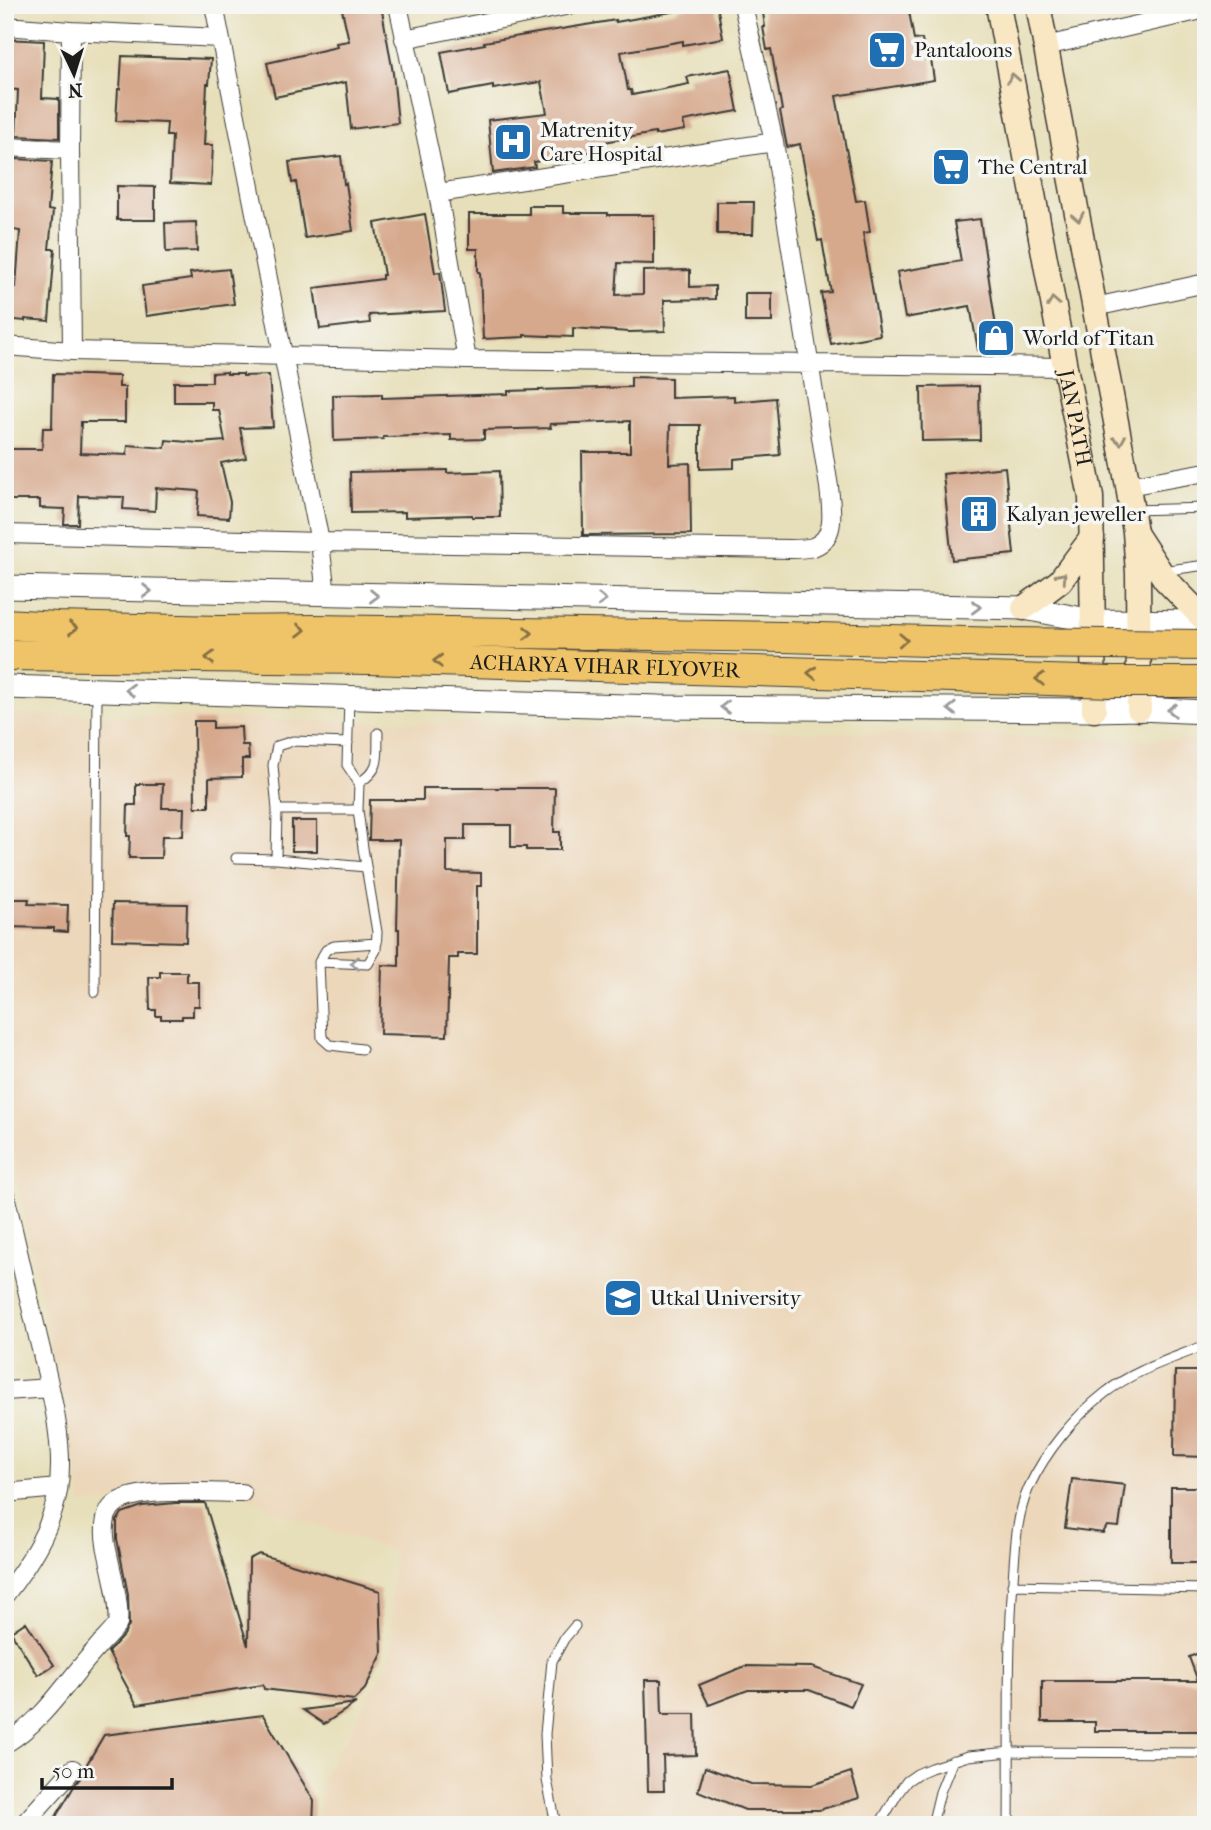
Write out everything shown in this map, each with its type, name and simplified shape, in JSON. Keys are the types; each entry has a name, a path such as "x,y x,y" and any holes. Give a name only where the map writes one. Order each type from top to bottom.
{"highway":[{"name":"ACHARYA VIHAR FLYOVER","path":"5,624 206,630 1206,645"},
{"name":"ACHARYA VIHAR FLYOVER","path":"5,656 369,659 1206,682"}],"main road":[{"name":"JAN PATH","path":"998,5 1091,497 1094,710"},
{"name":"JAN PATH","path":"1038,5 1131,509 1138,573 1139,709"},
{"path":"1131,509 1160,571 1206,622"},
{"path":"1024,608 1060,581 1092,538"}],"street":[{"path":"214,5 285,356 320,542 326,595"},
{"path":"398,5 438,192 467,360"},
{"path":"404,39 569,5"},
{"path":"5,534 790,549 813,547 826,538 832,526 830,487 774,142 743,5"},
{"path":"1046,46 1206,9"},
{"path":"5,26 220,38"},
{"path":"71,31 69,150 72,351"},
{"path":"438,192 774,142"},
{"path":"5,147 69,150"},
{"path":"1095,307 1206,283"},
{"path":"5,346 72,351 467,360 1065,367"},
{"path":"1131,509 1206,472"},
{"path":"5,587 1024,608 1093,621 1206,622"},
{"path":"5,687 659,707 1139,709 1206,712"},
{"path":"5,1195 50,1388 57,1424 60,1463 54,1509 45,1534 21,1575 5,1595"},
{"path":"5,1391 50,1388"},
{"path":"5,1493 58,1488"},
{"path":"5,1744 31,1727 45,1713 96,1648 118,1625 118,1607 104,1537 105,1521 114,1505 124,1499 147,1494 243,1493"},
{"path":"23,1825 73,1769"}],"lane":[{"path":"1131,509 1206,508"},
{"path":"1160,571 1206,565"},
{"path":"95,992 97,690"},
{"path":"319,962 369,964 377,943 358,810 359,783 347,765 349,697"},
{"path":"359,783 374,771 378,733"},
{"path":"276,859 272,765 278,746 293,741 348,743"},
{"path":"276,810 358,810"},
{"path":"236,858 366,867"},
{"path":"362,1049 330,1045 322,1038 319,962 326,950 334,946 377,943"},
{"path":"1009,1825 1008,1654 1017,1527 1029,1488 1051,1451 1079,1415 1107,1391 1135,1374 1206,1345"},
{"path":"1013,1585 1206,1589"},
{"path":"555,1825 547,1780 545,1734 551,1661 575,1626"},
{"path":"879,1825 907,1781 917,1774 968,1756 1010,1752 1206,1753"},
{"path":"932,1825 940,1792 953,1760"}],"shaded area":[{"name":"Utkal University","path":"5,713 1206,741 1206,1825 317,1825 322,1779 390,1660 393,1551 275,1511 215,1480 82,1505 5,1116"}],"building":[{"path":"341,5 381,5 393,73 398,123 351,129 346,82 275,97 267,63 337,47 336,43 349,41"},
{"path":"695,5 717,5 723,38 683,45 683,41 621,52 628,90 631,90 632,95 689,84 687,77 730,69 738,111 683,121 685,130 593,144 594,151 534,162 535,167 493,173 488,120 547,113 541,82 493,89 493,86 449,94 441,52 485,44 484,42 677,11"},
{"path":"762,5 908,5 914,40 922,39 925,60 931,59 934,80 836,96 856,201 865,200 870,232 863,233 880,335 831,344 821,293 831,292 822,240 818,241 800,144 787,147 771,49 767,50"},
{"path":"5,39 44,41 42,98 59,99 59,138 16,136 18,90 5,89"},
{"path":"122,56 211,59 204,145 213,145 211,185 170,183 172,136 166,136 167,123 116,121"},
{"path":"341,156 353,231 305,238 296,182 292,183 289,162"},
{"path":"5,160 52,161 48,210 53,211 49,249 55,249 49,321 5,319 5,286 16,287 20,231 7,229 10,196 5,196"},
{"path":"117,186 155,187 155,220 117,220"},
{"path":"717,202 754,202 753,234 717,234"},
{"path":"529,206 563,206 563,213 654,215 654,264 618,263 616,295 643,294 643,271 690,270 690,287 715,286 715,299 664,300 665,331 629,332 573,328 573,337 524,335 483,339 478,249 469,249 469,214 529,214"},
{"path":"425,214 435,273 440,272 445,311 369,315 370,323 320,329 314,288 382,279 384,275 375,223"},
{"path":"980,219 999,347 978,350 970,306 905,318 897,272 961,261 954,222"},
{"path":"196,222 197,251 166,252 165,223"},
{"path":"229,269 234,304 146,316 142,286 191,279 190,273"},
{"path":"745,293 772,293 772,322 745,322"},
{"path":"227,372 243,376 269,375 273,427 240,428 246,458 221,463 230,502 229,518 197,516 199,491 156,488 155,511 123,509 124,497 79,496 78,524 64,524 65,509 40,508 40,500 5,500 5,449 42,449 43,428 52,428 53,374 119,376 119,387 125,387 125,422 81,422 80,453 127,455 128,445 165,448 166,440 199,443 225,441 219,410 212,410 212,402 174,402 174,382 212,382 212,373"},
{"path":"631,377 671,378 671,398 734,396 734,402 775,398 780,455 734,459 734,468 700,469 700,425 670,425 669,464 690,463 691,534 583,535 582,452 630,452 630,421 550,424 551,428 484,430 484,439 451,440 451,435 334,441 333,395 382,394 382,398 631,387"},
{"path":"979,386 980,440 922,441 921,387"},
{"name":"Kalyan jeweller","path":"1005,467 1014,554 952,560 943,474"},
{"path":"447,470 447,473 499,471 500,517 405,517 405,512 351,513 350,472"},
{"path":"194,721 213,721 213,728 241,727 242,745 248,745 249,759 242,759 242,777 209,778 209,807 195,807"},
{"path":"136,784 163,784 162,808 184,808 183,836 162,836 161,858 129,858 128,805 136,805"},
{"path":"423,788 555,788 554,832 560,832 560,850 511,847 511,825 465,825 465,840 447,840 447,872 481,873 481,886 477,886 477,954 458,954 458,958 449,958 447,1036 380,1034 382,965 399,966 399,840 369,840 370,800 423,800"},
{"path":"292,821 317,821 317,851 292,851"},
{"path":"13,899 29,899 28,904 68,905 67,932 54,931 54,928 5,927 5,903 13,903"},
{"path":"113,903 187,904 186,942 112,940"},
{"path":"160,972 187,972 187,982 199,982 199,1006 193,1006 193,1016 161,1019 161,1016 156,1016 156,1010 150,1010 149,977 160,977"},
{"path":"1175,1371 1206,1371 1206,1457 1174,1456"},
{"path":"1072,1479 1125,1485 1119,1527 1107,1526 1103,1533 1065,1528"},
{"path":"1171,1487 1199,1487 1198,1517 1206,1517 1206,1559 1198,1559 1198,1563 1171,1563"},
{"path":"205,1503 248,1646 249,1559 259,1554 380,1591 382,1654 365,1689 354,1700 264,1689 263,1685 137,1705 108,1652 124,1635 129,1625 128,1594 117,1539 117,1521 122,1513 142,1506"},
{"path":"26,1622 54,1665 38,1675 11,1632"},
{"path":"1206,1650 1206,1731 1095,1731 1095,1722 1042,1722 1042,1681 1198,1681 1189,1657"},
{"path":"745,1666 812,1667 861,1684 851,1706 809,1690 748,1690 709,1705 699,1685"},
{"path":"645,1680 661,1680 662,1714 695,1714 696,1755 663,1756 664,1791 648,1791"},
{"path":"356,1703 324,1724 303,1710"},
{"path":"263,1715 314,1801 313,1825 51,1825 104,1735"},
{"path":"705,1767 751,1784 812,1785 851,1772 859,1798 819,1810 745,1810 698,1791"}],"place":[{"name":"Pantaloons","path":"887,50"},
{"name":"Matrenity Care Hospital","path":"513,142"},
{"name":"The Central","path":"951,167"},
{"name":"World of Titan","path":"996,338"},
{"name":"Kalyan jeweller","path":"979,514"},
{"name":"Utkal University","path":"623,1298"}]}
